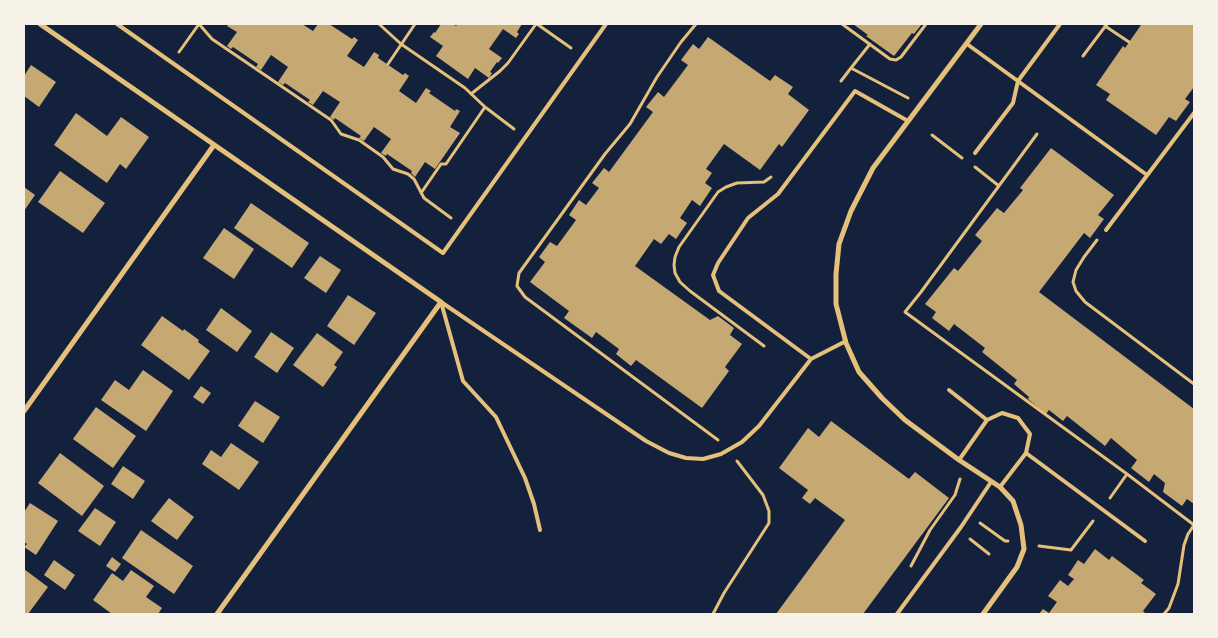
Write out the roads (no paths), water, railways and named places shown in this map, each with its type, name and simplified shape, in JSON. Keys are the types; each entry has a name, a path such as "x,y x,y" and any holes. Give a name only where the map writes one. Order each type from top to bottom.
{"street":[{"path":"40,24 441,302 217,614"},
{"path":"981,24 873,168 851,211 839,244 836,304 846,341 858,372 905,420 958,460 1000,487 1013,501 1021,525 1024,549 1017,567 983,614"},
{"path":"24,411 214,145"}],"lane":[{"path":"117,24 443,253 606,24"},
{"path":"975,153 1013,103 1018,81 1060,24"},
{"path":"967,44 1147,175"},
{"path":"811,359 719,291 713,275 718,263 748,218 778,194 855,91 908,121"},
{"path":"1106,230 1194,113"},
{"path":"441,302 646,441 668,453 686,458 703,459 721,454 742,442 759,426 811,359 846,341"},
{"path":"441,302 463,381 496,417 524,478 534,504 540,530"},
{"path":"949,390 987,420"},
{"path":"958,460 987,420 1002,413 1018,418 1030,434 1026,452 1000,487"},
{"path":"1026,452 1145,541"},
{"path":"897,614 991,482"}]}
